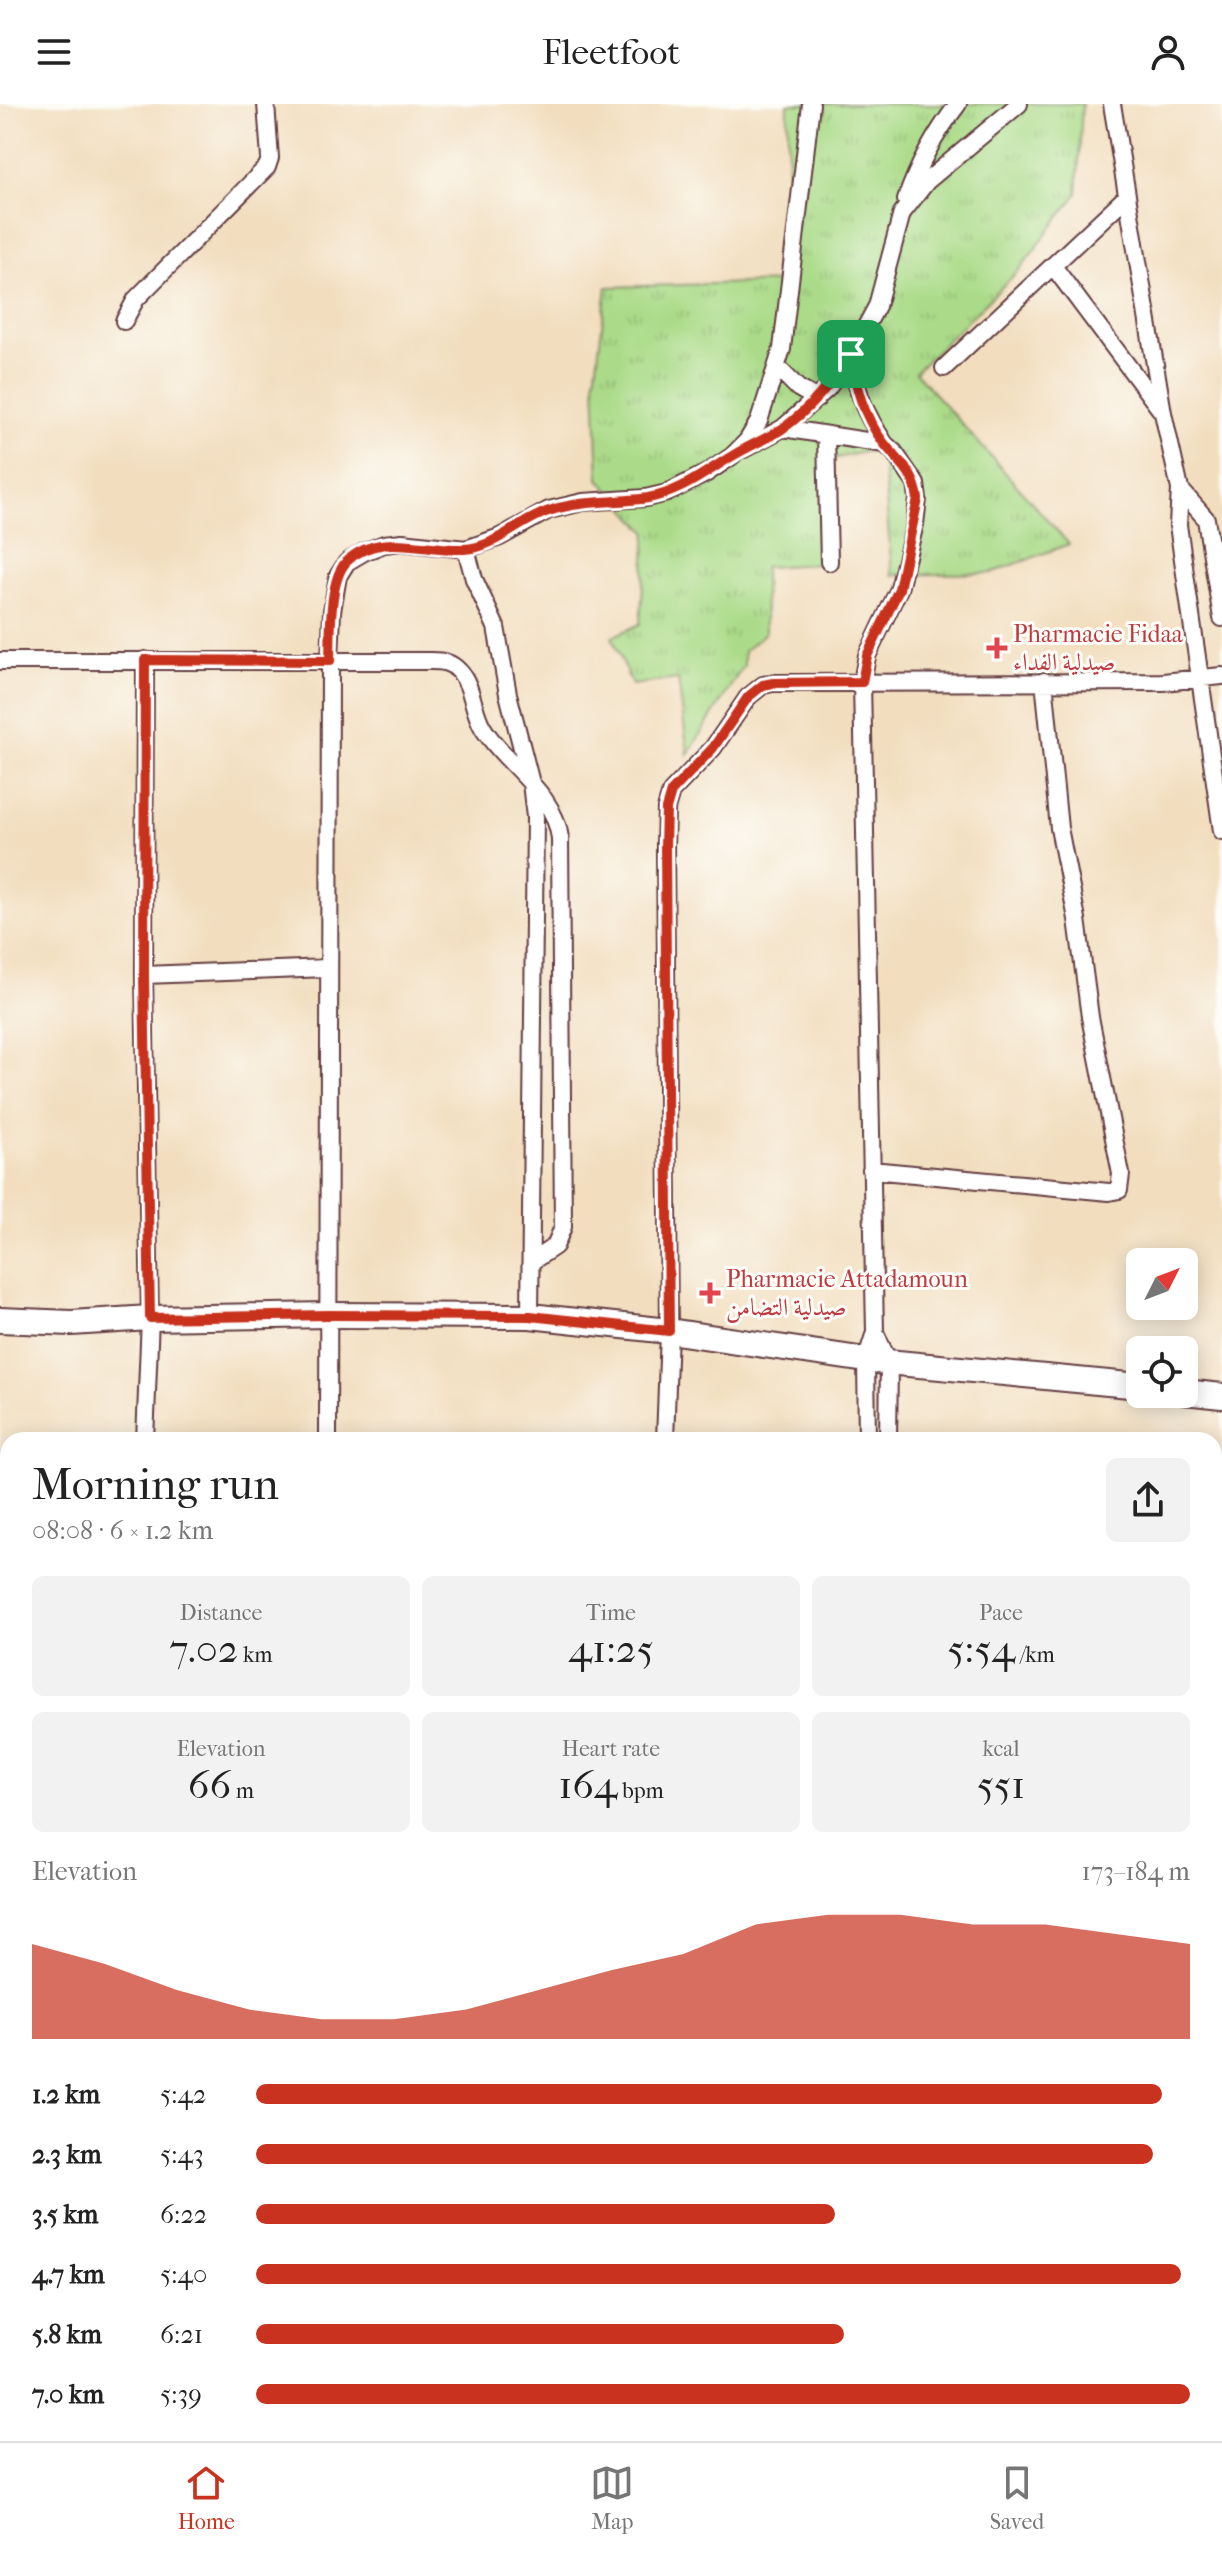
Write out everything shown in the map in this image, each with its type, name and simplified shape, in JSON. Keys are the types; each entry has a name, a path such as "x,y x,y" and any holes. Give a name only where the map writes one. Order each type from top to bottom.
{"street":[{"path":"124,321 136,299 267,167 270,158 266,104"},
{"path":"732,456 747,441 759,421 777,367 784,335 811,104"},
{"path":"328,1432 330,661 332,611 338,576 347,562 384,544 402,542 466,549 500,537 549,510 583,502 646,498 667,493 685,487 783,428 828,388 877,306 915,175 940,128 958,104"},
{"path":"902,213 927,181 1019,104"},
{"path":"1112,104 1163,413 1180,489 1178,525 1222,831"},
{"path":"944,368 1127,196"},
{"path":"1053,266 1163,413"},
{"path":"851,354 854,380 864,411 885,444 908,469 916,484 918,499 899,589 867,656 862,682 875,1332 887,1432"},
{"path":"777,367 798,388 817,399"},
{"path":"783,428 885,444"},
{"path":"826,435 829,562"},
{"path":"1180,489 1206,519 1222,618"},
{"path":"466,549 474,579 496,627 508,694 531,783 535,817 530,1316"},
{"path":"145,660 144,975 150,1318 145,1432"},
{"path":"0,661 431,661 454,666 467,684 482,726 555,815 560,838 563,1227 555,1246 531,1262"},
{"path":"665,1432 669,1331 665,860 668,801 674,788 713,748 748,697 763,685 1163,682 1222,676"},
{"path":"871,1170 1109,1192 1119,1190 1121,1174 1090,1017 1077,919 1059,828 1044,681"},
{"path":"144,975 327,968"},
{"path":"0,1320 71,1323 150,1318 328,1315 530,1316 669,1331 878,1361 1126,1385"},
{"path":"868,1432 878,1361"},
{"path":"1198,1393 1222,1396"}],"green space":[{"path":"788,104 1082,104 1077,194 1019,270 915,372 1069,544 991,573 892,575 882,448 832,459 833,563 764,567 765,633 744,651 744,665 688,754 678,679 632,685 612,637 640,624 647,532 599,479 595,381 607,287 787,282"}],"place":[{"name":"Pharmacie Fidaa صيدلية الفداء","path":"997,648"},
{"name":"Pharmacie Attadamoun صيدلية التضامن","path":"710,1293"}],"route":[{"path":"851,354 854,380 864,411 916,484 915,524 892,610 867,656 862,682 763,685 748,697 700,764 674,788 666,809 669,1331 530,1316 150,1318 144,975 145,660 330,661 332,611 338,576 347,562 384,544 402,542 466,549 500,537 549,510 583,502 646,498 685,487 783,428 828,388 851,354"}]}
